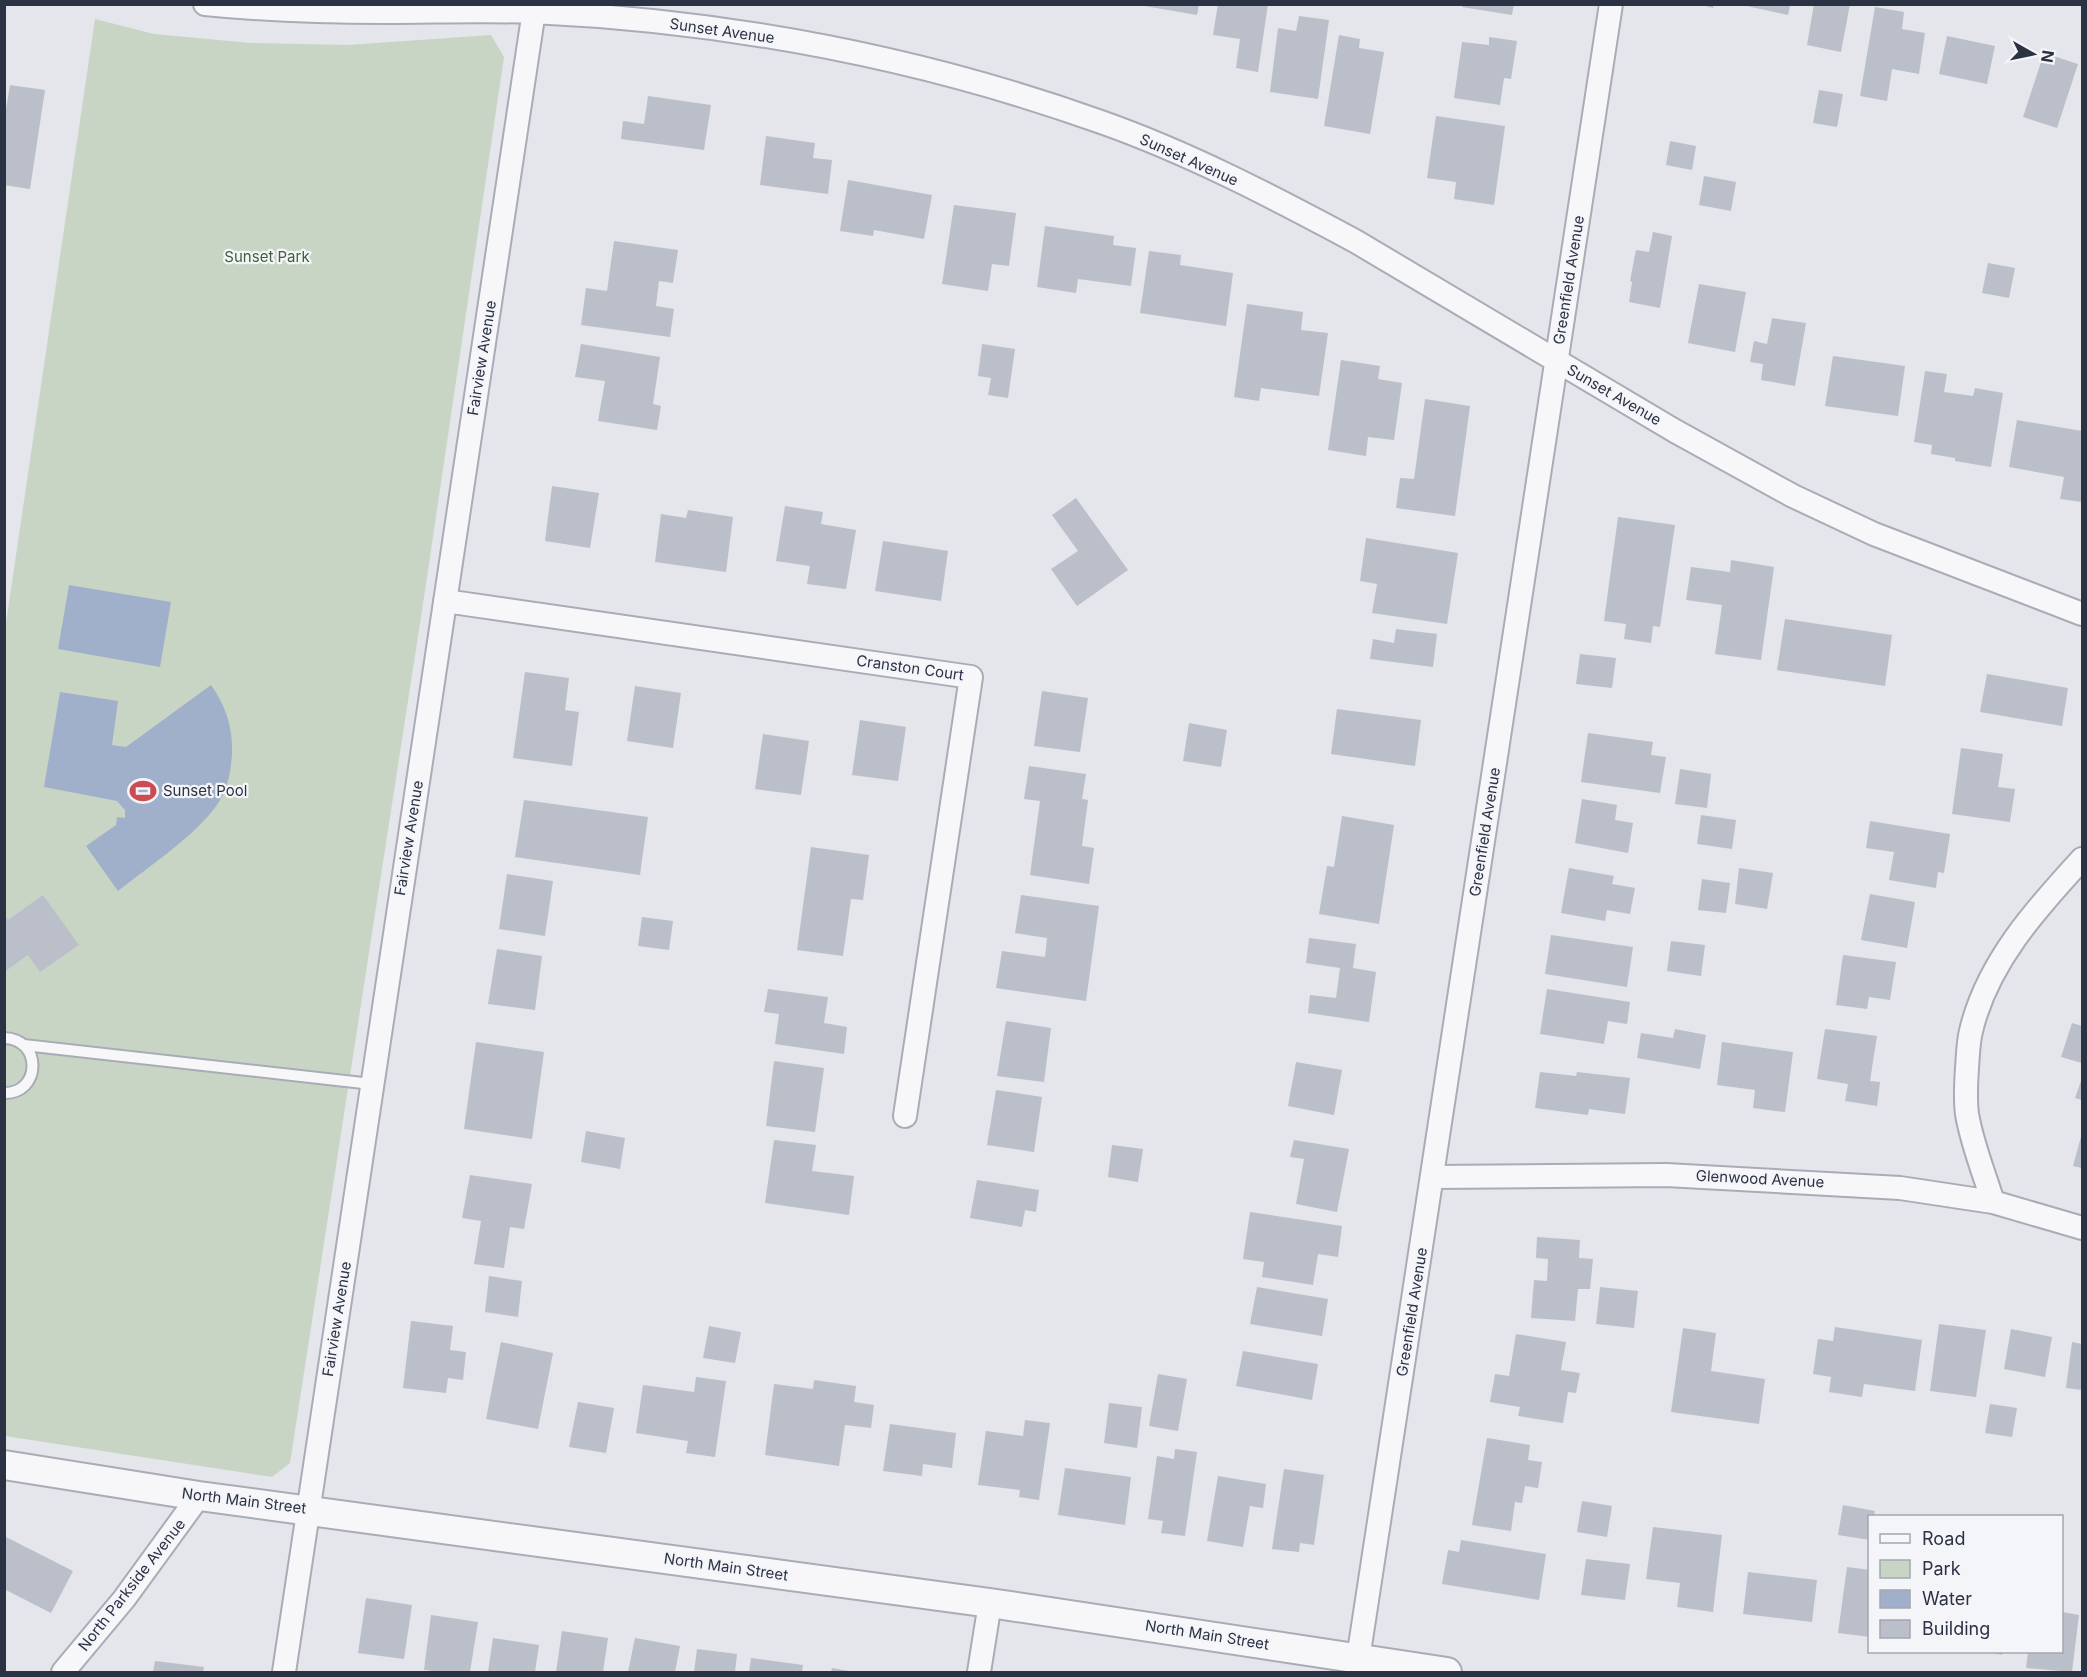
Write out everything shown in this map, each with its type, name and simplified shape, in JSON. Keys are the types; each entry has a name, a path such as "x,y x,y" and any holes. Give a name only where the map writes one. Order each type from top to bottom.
{"street":[{"name":"Sunset Avenue","path":"205,4 268,10 535,8 718,29 842,49 965,79 1101,122 1182,154 1355,241 1675,431 1793,495 1863,530 2082,614"},
{"name":"Greenfield Avenue","path":"1358,1659 1611,4"},
{"name":"Fairview Avenue","path":"284,1672 535,8"},
{"name":"Cranston Court","path":"445,601 971,677 905,1116"},
{"path":"1993,1202 1967,1114 1966,1089 1971,1032 1990,980 2010,946 2045,900 2082,859"},
{"name":"Glenwood Avenue","path":"1433,1177 1666,1174 1900,1188 1993,1202 2082,1228"},
{"name":"North Main Street","path":"4,1465 199,1496 990,1603 1447,1672"},
{"name":"North Parkside Avenue","path":"63,1672 124,1599 199,1496"},
{"path":"979,1672 990,1603"}],"lane":[{"path":"4,1038 16,1040 24,1045 33,1060 31,1078 18,1090 4,1093"},
{"path":"24,1045 372,1084"}],"green space":[{"name":"Sunset Park","path":"95,19 154,34 251,43 348,45 491,35 504,57 425,591 290,1463 272,1477 5,1436 5,630"}],"water":[{"path":"69,585 171,602 160,667 58,649"},
{"name":"Sunset Pool","path":"211,685 221,701 231,735 231,764 223,795 215,808 190,834 118,891 86,846 116,825 117,817 125,818 125,810 117,801 44,787 60,692 118,701 112,745 126,747"}],"building":[{"path":"1133,4 1199,4 1197,15"},
{"path":"1218,4 1268,4 1258,72 1236,68 1240,39 1213,35"},
{"path":"1463,4 1514,4 1512,15 1462,7"},
{"path":"1698,4 1714,4 1713,8"},
{"path":"1814,4 1850,4 1841,52 1807,45"},
{"path":"1742,5 1790,5 1788,15"},
{"path":"1875,7 1904,12 1902,29 1925,33 1919,74 1892,69 1887,101 1860,96"},
{"path":"1299,16 1329,20 1318,99 1270,92 1278,28 1296,31"},
{"path":"1339,35 1360,39 1359,48 1384,52 1370,134 1324,126"},
{"path":"1947,36 1995,46 1987,84 1939,74"},
{"path":"1489,37 1517,41 1511,79 1504,78 1500,105 1454,98 1462,42 1489,45"},
{"path":"2044,53 2078,64 2057,128 2023,117"},
{"path":"10,85 45,90 30,189 4,185 4,121"},
{"path":"1819,90 1843,94 1837,127 1813,123"},
{"path":"648,96 711,105 704,150 621,139 623,121 644,124"},
{"path":"1436,116 1505,126 1494,205 1454,199 1456,182 1427,178"},
{"path":"766,136 815,143 813,158 832,160 828,194 760,185"},
{"path":"1670,141 1696,146 1692,170 1666,165"},
{"path":"1704,176 1736,182 1731,211 1699,205"},
{"path":"848,180 932,195 924,239 874,230 873,236 840,231"},
{"path":"954,205 1016,213 1009,266 992,264 988,291 942,284"},
{"path":"1045,226 1114,236 1113,245 1136,248 1131,286 1078,279 1076,293 1037,287"},
{"path":"1653,232 1672,236 1660,308 1629,302 1632,282 1630,281 1636,250 1649,252"},
{"path":"614,241 678,250 673,283 659,281 656,306 674,309 670,337 581,325 586,288 607,291"},
{"path":"1149,251 1181,255 1180,265 1233,273 1226,326 1140,313"},
{"path":"1988,263 2015,268 2009,298 1982,293"},
{"path":"1699,284 1746,292 1735,352 1688,343"},
{"path":"1247,304 1303,312 1301,330 1328,333 1319,396 1261,388 1259,401 1234,397"},
{"path":"1772,318 1806,323 1795,386 1761,380 1763,364 1750,362 1754,341 1767,344"},
{"path":"581,344 660,357 653,404 661,406 657,430 598,421 605,381 575,377"},
{"path":"982,344 1015,349 1008,398 988,395 991,378 978,376"},
{"path":"1833,356 1905,366 1898,416 1825,406"},
{"path":"1341,360 1380,366 1378,379 1402,383 1394,440 1368,437 1366,456 1328,450"},
{"path":"1925,371 1947,374 1944,392 1973,396 1975,388 2003,393 1991,467 1931,454 1932,445 1914,442"},
{"path":"1425,399 1470,406 1455,516 1396,508 1400,478 1414,479"},
{"path":"2017,420 2082,431 2082,502 2060,499 2064,477 2009,467"},
{"path":"552,486 599,493 590,548 545,541"},
{"path":"1076,498 1128,570 1077,606 1051,569 1078,551 1052,515"},
{"path":"785,506 823,512 821,524 856,530 846,589 807,584 810,566 776,561"},
{"path":"688,510 733,517 726,572 655,562 661,514 686,518"},
{"path":"1618,517 1675,525 1660,627 1653,626 1651,643 1624,639 1626,624 1604,621"},
{"path":"1366,538 1458,553 1447,624 1372,613 1377,584 1360,581"},
{"path":"883,541 948,551 941,601 875,591"},
{"path":"1731,560 1774,567 1761,660 1715,654 1722,605 1686,600 1691,567 1730,572"},
{"path":"1785,619 1892,635 1885,686 1777,670"},
{"path":"1396,629 1437,634 1433,667 1370,659 1373,639 1394,643"},
{"path":"1580,654 1616,658 1612,688 1576,684"},
{"path":"525,672 569,678 565,710 579,712 572,766 513,758"},
{"path":"1987,674 2068,688 2062,726 1980,712"},
{"path":"635,686 681,693 673,748 627,741"},
{"path":"1042,691 1088,698 1080,752 1034,746"},
{"path":"1337,709 1421,720 1415,766 1331,754"},
{"path":"860,720 906,727 898,781 852,775"},
{"path":"1189,723 1227,730 1221,767 1183,761"},
{"path":"1588,733 1653,742 1651,755 1666,757 1660,793 1581,782"},
{"path":"763,734 809,741 801,795 755,789"},
{"path":"1961,748 2003,754 1998,787 2015,789 2010,822 1952,814"},
{"path":"1029,766 1086,774 1082,799 1088,800 1082,846 1094,848 1089,884 1030,875 1040,801 1024,799"},
{"path":"1680,769 1711,774 1707,808 1675,804"},
{"path":"1582,799 1617,805 1615,820 1633,823 1628,853 1575,843"},
{"path":"524,800 648,817 640,875 515,857"},
{"path":"1701,815 1736,820 1732,849 1697,844"},
{"path":"1342,816 1394,825 1379,924 1319,914 1327,866 1334,867"},
{"path":"1870,821 1950,834 1944,873 1938,872 1936,888 1889,880 1894,852 1866,848"},
{"path":"811,847 869,855 863,900 851,899 843,956 797,950"},
{"path":"1569,868 1614,876 1612,884 1635,888 1630,914 1607,910 1605,921 1561,913"},
{"path":"1739,868 1773,873 1767,909 1735,904"},
{"path":"507,874 553,881 545,936 499,929"},
{"path":"1702,879 1730,883 1726,913 1698,910"},
{"path":"1870,894 1915,902 1907,948 1861,940"},
{"path":"43,895 79,945 40,972 28,955 4,972 4,915 8,920"},
{"path":"1021,895 1099,906 1086,1001 996,988 1002,951 1045,957 1047,938 1015,933"},
{"path":"642,917 673,921 669,950 638,946"},
{"path":"1551,935 1633,947 1627,987 1545,974"},
{"path":"1309,938 1356,944 1353,968 1376,972 1369,1022 1308,1013 1310,995 1336,998 1340,968 1306,963"},
{"path":"1671,941 1705,945 1701,976 1667,971"},
{"path":"497,949 542,956 535,1010 488,1004"},
{"path":"1843,955 1896,962 1890,1000 1869,997 1867,1009 1836,1005"},
{"path":"768,989 828,997 824,1023 847,1027 844,1054 775,1044 779,1014 764,1012"},
{"path":"1547,989 1630,1002 1627,1024 1608,1021 1604,1044 1540,1034"},
{"path":"1006,1021 1051,1028 1044,1082 997,1076"},
{"path":"2072,1023 2082,1026 2082,1063 2061,1057"},
{"path":"1675,1029 1706,1035 1700,1069 1637,1058 1641,1033 1673,1038"},
{"path":"1825,1029 1877,1036 1870,1081 1880,1082 1877,1106 1845,1101 1848,1084 1817,1079"},
{"path":"476,1042 544,1052 532,1139 464,1129"},
{"path":"1722,1042 1793,1052 1785,1112 1753,1108 1755,1090 1717,1085"},
{"path":"774,1061 824,1068 815,1132 766,1126"},
{"path":"1296,1062 1342,1070 1334,1115 1288,1106"},
{"path":"1540,1072 1576,1076 1577,1072 1630,1078 1625,1114 1589,1109 1588,1115 1535,1108"},
{"path":"2082,1078 2082,1100 2075,1098"},
{"path":"996,1090 1042,1097 1034,1152 987,1145"},
{"path":"586,1131 625,1138 620,1169 581,1162"},
{"path":"2082,1133 2082,1168 2073,1166"},
{"path":"774,1140 816,1145 812,1171 854,1176 849,1215 765,1203"},
{"path":"1294,1140 1349,1149 1337,1212 1296,1204 1304,1159 1290,1157"},
{"path":"1112,1145 1143,1149 1138,1182 1108,1177"},
{"path":"470,1175 532,1184 524,1229 510,1227 504,1268 474,1264 481,1221 462,1218"},
{"path":"977,1180 1039,1190 1036,1212 1025,1210 1022,1227 970,1218"},
{"path":"1250,1212 1342,1226 1338,1257 1318,1254 1313,1285 1262,1277 1264,1262 1243,1259"},
{"path":"1537,1237 1580,1240 1579,1258 1593,1259 1590,1289 1578,1289 1575,1321 1531,1318 1534,1280 1547,1281 1548,1259 1536,1258"},
{"path":"489,1276 522,1281 518,1317 485,1312"},
{"path":"1257,1287 1328,1299 1322,1336 1250,1324"},
{"path":"1600,1287 1638,1291 1634,1328 1596,1324"},
{"path":"411,1321 453,1326 450,1350 466,1352 463,1380 448,1378 446,1393 403,1388"},
{"path":"1939,1324 1986,1330 1976,1397 1930,1391"},
{"path":"709,1326 741,1332 735,1363 703,1358"},
{"path":"1835,1327 1922,1340 1915,1391 1864,1384 1862,1397 1829,1392 1831,1377 1813,1374 1818,1339 1833,1341"},
{"path":"1683,1328 1716,1333 1711,1371 1765,1379 1759,1424 1671,1412"},
{"path":"2011,1329 2052,1337 2045,1377 2004,1369"},
{"path":"1516,1334 1566,1342 1561,1370 1580,1373 1576,1393 1568,1392 1563,1423 1518,1416 1520,1407 1490,1402 1495,1374 1509,1376"},
{"path":"501,1342 553,1353 538,1429 486,1419"},
{"path":"2072,1342 2082,1344 2082,1390 2066,1388"},
{"path":"1243,1351 1318,1364 1312,1400 1236,1386"},
{"path":"1158,1374 1187,1379 1178,1431 1149,1426"},
{"path":"696,1377 726,1381 715,1457 686,1453 688,1441 636,1433 643,1385 694,1392"},
{"path":"814,1380 856,1386 854,1402 874,1405 871,1428 845,1425 839,1466 765,1455 774,1384 813,1389"},
{"path":"578,1402 614,1408 606,1453 569,1447"},
{"path":"1109,1403 1142,1407 1137,1448 1104,1443"},
{"path":"1990,1404 2017,1408 2012,1437 1985,1433"},
{"path":"1025,1420 1050,1423 1039,1500 1019,1497 1020,1490 978,1485 986,1431 1023,1436"},
{"path":"890,1424 956,1433 952,1468 923,1464 922,1476 883,1471"},
{"path":"1487,1438 1530,1445 1528,1460 1542,1462 1538,1488 1525,1486 1522,1503 1515,1502 1511,1531 1472,1525"},
{"path":"1175,1449 1197,1452 1185,1536 1161,1533 1163,1521 1148,1519 1157,1456 1174,1459"},
{"path":"1065,1468 1131,1477 1125,1525 1058,1515"},
{"path":"1284,1469 1324,1475 1314,1545 1300,1543 1299,1552 1272,1549"},
{"path":"1218,1476 1266,1484 1263,1508 1250,1506 1243,1547 1207,1541"},
{"path":"1582,1501 1612,1506 1607,1537 1577,1532"},
{"path":"1843,1505 1875,1511 1874,1515 1868,1515 1868,1540 1838,1535"},
{"path":"1653,1527 1722,1535 1713,1612 1677,1607 1680,1583 1646,1579"},
{"path":"4,1536 73,1571 51,1613 4,1589"},
{"path":"1461,1540 1546,1554 1539,1600 1442,1584 1448,1550 1459,1552"},
{"path":"1586,1559 1630,1564 1625,1600 1581,1595"},
{"path":"1847,1567 1868,1570 1868,1637 1838,1633"},
{"path":"1748,1572 1817,1580 1812,1622 1743,1614"},
{"path":"366,1598 412,1605 404,1659 358,1653"},
{"path":"2063,1612 2079,1615 2072,1672 2026,1668 2028,1653 2063,1653"},
{"path":"431,1615 478,1622 470,1672 424,1670"},
{"path":"562,1631 608,1638 603,1672 556,1672"},
{"path":"493,1638 539,1645 535,1672 488,1672"},
{"path":"635,1638 680,1646 675,1672 628,1672"},
{"path":"697,1649 737,1654 735,1672 694,1672"},
{"path":"751,1658 803,1665 802,1672 749,1672"},
{"path":"155,1661 204,1667 203,1672 153,1672"},
{"path":"832,1668 849,1671 849,1672 831,1672"}],"place":[{"name":"Sunset Pool","path":"143,791"}]}
